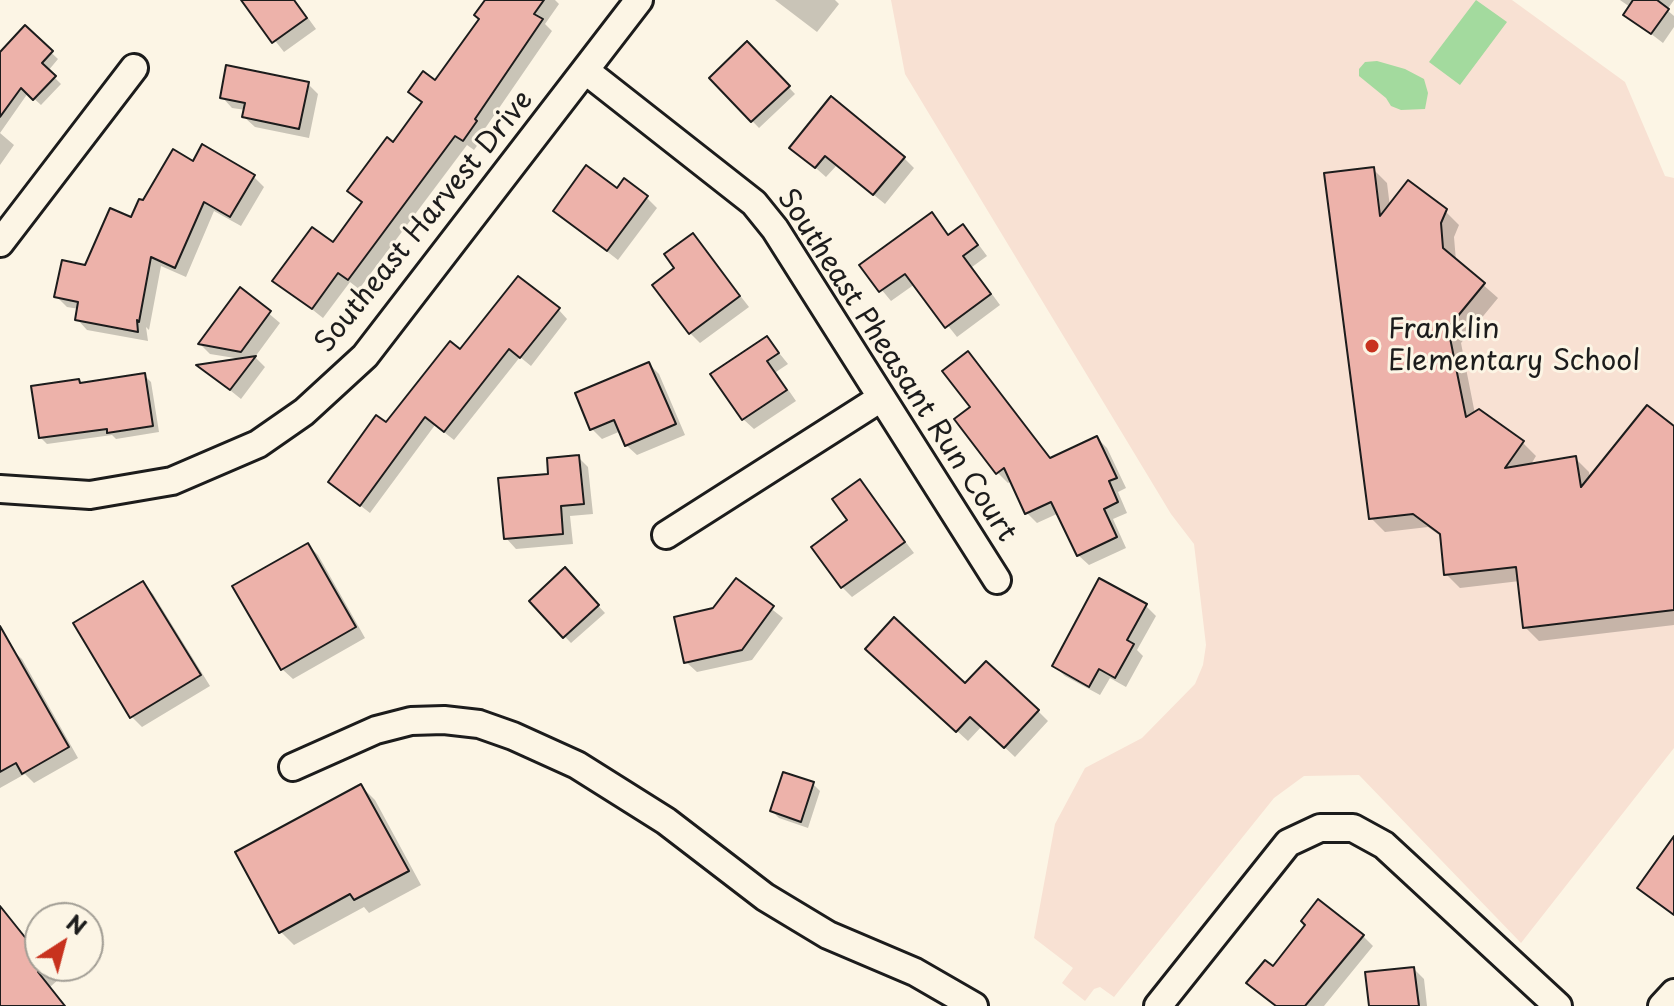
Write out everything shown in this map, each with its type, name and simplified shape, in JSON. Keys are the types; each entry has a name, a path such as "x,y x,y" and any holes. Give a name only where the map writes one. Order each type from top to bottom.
{"street":[{"name":"Southeast Harvest Drive","path":"0,489 90,495 172,481 258,444 304,412 365,356 639,0"},
{"path":"0,243 134,68"},
{"name":"Southeast Pheasant Run Court","path":"586,71 754,203 775,229 997,580"},
{"path":"666,535 881,398"},
{"path":"293,767 376,730 411,721 444,720 490,728 577,765 666,821 765,897 816,928 915,972 974,1006"},
{"path":"1158,1006 1288,843 1320,828 1353,828 1384,845 1558,1006"},
{"path":"1662,1006 1674,993"}],"shaded area":[{"name":"Franklin Elementary School","path":"891,0 1512,0 1625,82 1665,176 1674,178 1674,748 1521,943 1359,775 1304,776 1274,798 1114,997 1100,987 1094,989 1085,1001 1062,983 1073,968 1034,938 1055,824 1085,768 1142,738 1195,684 1203,665 1206,645 1194,544 1171,514 905,74"}],"green space":[{"path":"1476,0 1507,22 1460,85 1429,62"},
{"path":"1377,61 1405,69 1424,79 1428,93 1425,109 1401,110 1391,106 1386,98 1359,76 1359,69 1365,62"}],"building":[{"path":"241,0 294,0 307,18 272,43"},
{"path":"485,0 544,0 534,14 543,19 463,141 455,136 348,280 338,273 312,309 272,281 312,227 333,242 362,202 347,191 387,137 393,142 422,102 408,92 423,71 435,80 479,19 474,15"},
{"path":"1633,0 1657,0 1669,9 1651,34 1623,15"},
{"path":"25,25 53,51 42,63 56,76 33,100 21,88 0,117 0,52"},
{"path":"747,41 790,86 751,122 709,78"},
{"path":"226,65 309,82 299,129 242,117 245,103 220,98"},
{"path":"831,96 905,157 873,195 825,156 815,168 789,148"},
{"path":"202,144 255,175 230,217 204,202 175,268 151,257 139,322 137,320 138,332 75,320 78,302 54,297 62,260 85,265 110,208 131,217 139,199 143,200 173,149 193,161"},
{"path":"586,165 617,188 624,178 648,196 607,251 553,211"},
{"path":"1374,167 1380,216 1408,180 1447,209 1441,223 1443,248 1485,283 1448,328 1466,417 1479,409 1524,441 1505,468 1576,456 1581,487 1647,405 1674,426 1674,610 1523,628 1516,567 1444,575 1440,534 1413,514 1369,519 1324,173"},
{"path":"932,212 948,235 963,224 978,245 963,256 991,294 945,328 905,274 879,292 859,265"},
{"path":"693,233 740,296 689,334 652,285 674,268 664,254"},
{"path":"518,276 560,308 520,358 509,349 444,432 425,417 360,506 328,482 376,415 386,422 450,341 460,349"},
{"path":"240,287 271,311 241,352 198,344"},
{"path":"767,336 779,353 767,361 787,390 742,420 710,374"},
{"path":"968,351 1050,458 1097,436 1117,478 1109,481 1118,502 1104,509 1117,537 1077,556 1051,502 1025,514 1004,468 996,474 954,419 970,407 942,371"},
{"path":"256,356 230,390 196,365"},
{"path":"649,362 676,424 625,446 614,420 590,430 575,393"},
{"path":"145,373 153,426 39,438 31,386 79,379 80,383"},
{"path":"579,455 584,504 561,506 563,534 504,539 498,478 548,474 547,458"},
{"path":"860,479 905,542 841,588 811,547 847,520 832,499"},
{"path":"308,543 356,627 281,670 232,586"},
{"path":"565,567 599,605 563,638 529,601"},
{"path":"736,578 774,606 742,650 684,663 674,617 713,608"},
{"path":"1099,578 1147,604 1127,640 1134,644 1115,678 1099,669 1089,687 1052,666"},
{"path":"143,581 201,675 130,718 73,623"},
{"path":"894,617 965,683 986,661 1039,710 1004,748 970,717 956,732 865,649"},
{"path":"0,626 69,747 22,774 16,763 0,772"},
{"path":"783,772 814,782 801,822 770,811"},
{"path":"361,784 409,871 354,900 350,894 279,933 235,852"},
{"path":"1674,836 1674,915 1637,888"},
{"path":"1318,899 1364,935 1305,1006 1276,1006 1246,983 1265,960 1273,966 1305,925 1301,921"},
{"path":"0,906 24,936 24,982 46,982 65,1006 0,1006"},
{"path":"1414,967 1419,1006 1369,1006 1365,972"}],"place":[{"name":"Franklin Elementary School","path":"1372,346"}]}
